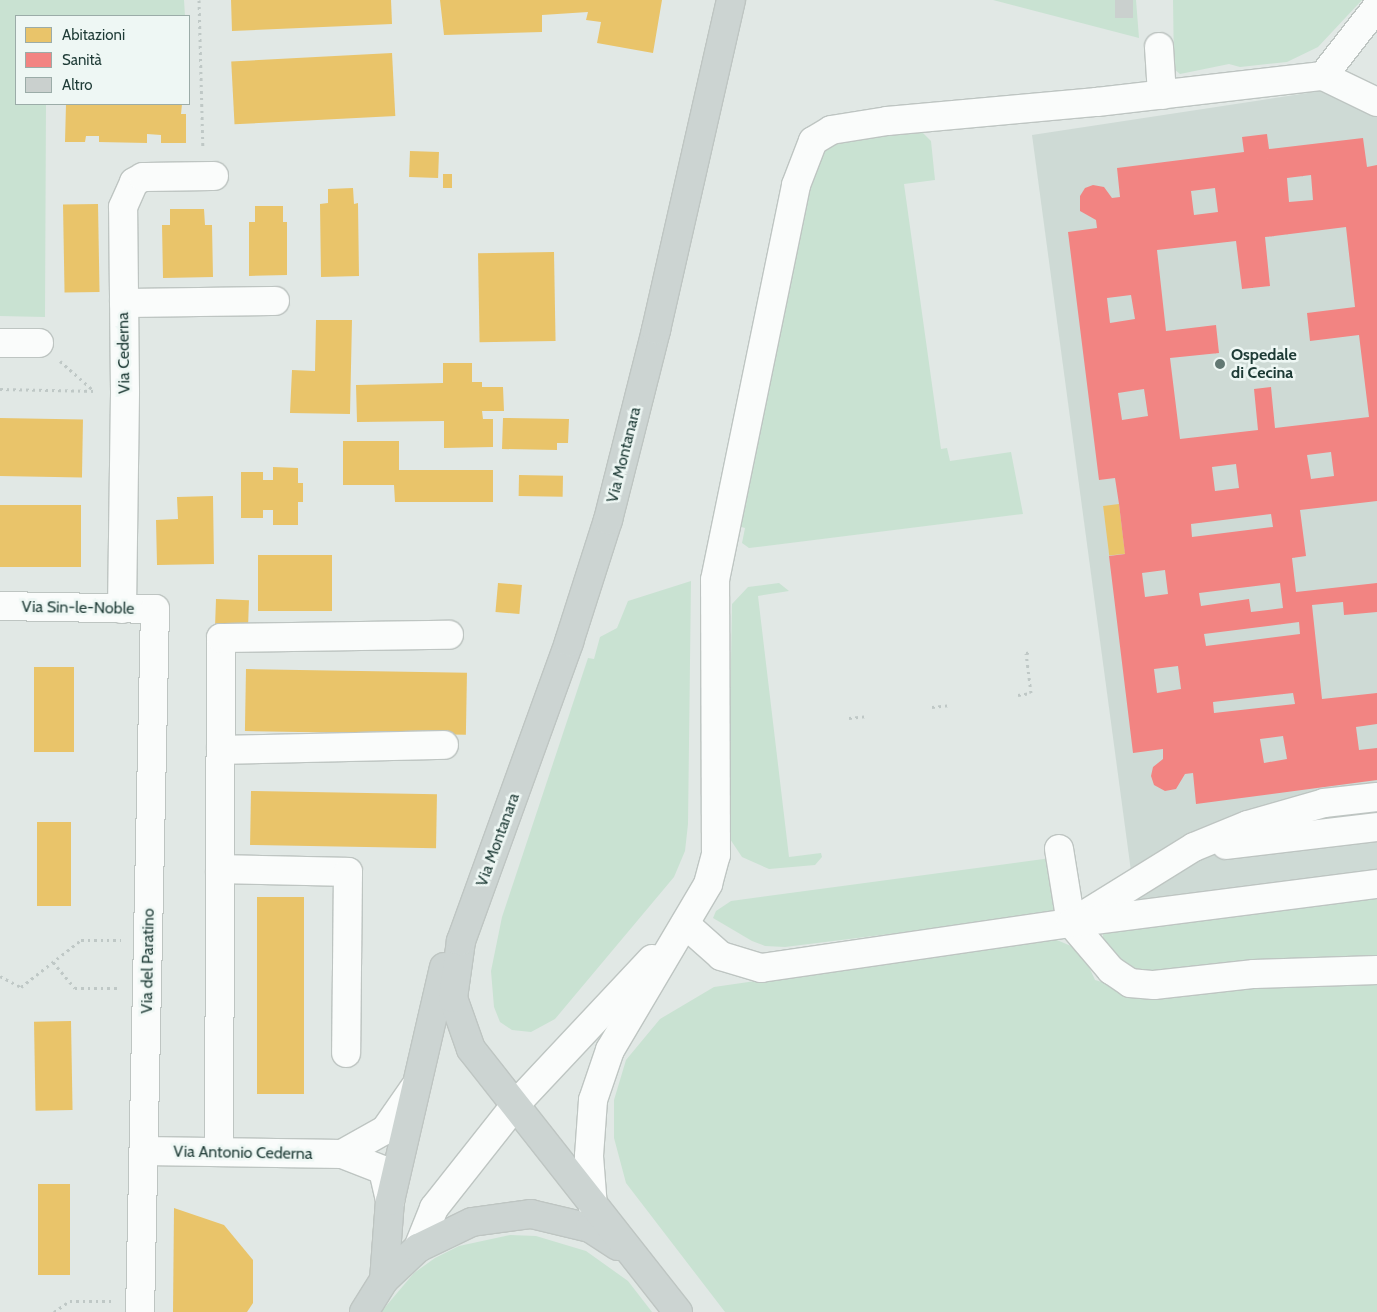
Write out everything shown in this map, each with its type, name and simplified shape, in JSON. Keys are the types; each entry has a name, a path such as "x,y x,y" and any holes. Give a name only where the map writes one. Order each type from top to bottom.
{"main road":[{"name":"Via Montanara","path":"476,899 569,642 608,520 656,330 731,0"},
{"path":"384,1280 390,1200 443,969 460,922 476,899"},
{"path":"476,899 461,941 453,998 471,1049 516,1104 593,1207 640,1260 678,1310"},
{"path":"364,1312 384,1280 418,1248 472,1222 531,1214 590,1228 640,1260"}],"street":[{"path":"1322,76 1377,7"},
{"path":"1159,47 1162,95"},
{"path":"593,1207 589,1156 593,1100 610,1050 708,884 716,855 715,580 796,185 813,141 831,130 887,121 1162,95 1322,76 1377,102"},
{"name":"Via Cederna","path":"122,608 125,391 123,207 134,182 143,177 209,176"},
{"path":"124,303 275,301"},
{"path":"0,344 38,343"},
{"name":"Via Sin-le-Noble","path":"0,606 155,609"},
{"name":"Via del Paratino","path":"140,1306 155,609"},
{"path":"219,1152 221,638 449,635"},
{"path":"221,750 444,745"},
{"path":"1071,923 1194,847 1248,825 1324,803 1377,797"},
{"path":"1194,847 1377,827"},
{"path":"1059,849 1071,923 1111,970 1130,982 1154,985 1254,974 1377,970"},
{"path":"220,869 348,872 346,1054"},
{"path":"685,924 720,956 761,968 1071,923 1377,884"},
{"path":"1135,885 1139,914"},
{"path":"418,1248 434,1208 516,1104 685,924"},
{"path":"342,1154 385,1130 415,1087"},
{"name":"Via Antonio Cederna","path":"144,1151 342,1154 383,1170 390,1200"}],"path":[{"path":"199,0 209,176"},
{"path":"38,343 93,391"},
{"path":"0,389 125,391"},
{"path":"1018,695 1031,693 1026,653 1032,652"},
{"path":"932,707 950,705"},
{"path":"850,718 867,716"},
{"path":"0,976 21,987 81,940 149,940"},
{"path":"53,962 75,988 148,987"},
{"path":"54,1312 70,1301 140,1306"}],"shaded area":[{"name":"Ospedale di Cecina","path":"1327,90 1377,114 1377,873 1135,901 1032,135"}],"green space":[{"path":"0,0 184,0 185,15 15,15 15,105 46,105 45,317 0,316"},
{"path":"993,0 1136,0 1139,38"},
{"path":"1173,0 1362,0 1318,47 1287,62 1240,67 1229,64 1180,74 1174,69"},
{"path":"920,130 931,141 935,180 904,184 941,449 947,448 950,461 1011,452 1023,514 749,548 742,543 745,528 738,526 813,169 820,154 828,145 839,141"},
{"path":"691,581 688,824 685,851 674,877 555,1019 531,1032 512,1030 500,1022 494,1007 491,971 502,917 588,658 594,659 600,637 617,628 628,601"},
{"path":"779,583 789,591 758,596 789,857 821,853 822,857 815,865 769,869 742,857 728,836 732,604 748,587"},
{"path":"1051,858 1059,913 785,947 765,946 752,941 713,918 716,911 731,901"},
{"path":"1377,895 1377,963 1135,972 1121,962 1103,938 1103,932"},
{"path":"1052,938 1071,946 1085,958 1095,980 1138,993 1377,978 1377,1312 725,1312 626,1183 614,1138 614,1100 626,1060 660,1019 714,987"},
{"path":"510,1235 536,1236 586,1251 628,1281 652,1312 381,1312 414,1273 435,1258 459,1246"}],"building: Abitazioni":[{"path":"231,0 391,0 392,24 232,31"},
{"path":"440,0 662,0 653,53 597,43 601,22 586,20 588,12 542,15 542,32 444,35"},
{"path":"392,53 395,116 235,124 231,61"},
{"path":"66,105 182,105 181,114 186,114 186,143 161,143 161,135 147,134 147,143 99,142 99,136 86,136 85,142 65,142"},
{"path":"410,151 439,152 438,178 409,177"},
{"path":"443,174 452,174 452,188 443,188"},
{"path":"353,188 354,204 358,203 359,276 321,277 320,204 328,203 328,189"},
{"path":"98,204 100,292 65,293 63,205"},
{"path":"255,206 283,206 283,222 287,222 287,275 249,276 249,222 255,222"},
{"path":"170,209 204,209 205,225 212,225 213,277 163,278 162,225 170,225"},
{"path":"554,252 556,341 480,342 478,253"},
{"path":"316,320 352,320 350,414 290,413 292,370 315,371"},
{"path":"443,363 472,363 472,382 482,382 482,387 503,387 504,411 482,411 483,419 493,419 493,447 444,448 444,421 357,422 356,385 443,383"},
{"path":"0,418 83,419 82,477 0,476"},
{"path":"503,418 569,419 568,443 557,443 557,450 502,449"},
{"path":"343,441 399,441 399,470 493,470 493,502 395,502 394,485 343,485"},
{"path":"273,467 298,468 298,483 303,483 303,502 298,502 298,525 273,525 273,510 263,510 263,518 241,518 241,472 263,472 263,480 273,480"},
{"path":"519,475 563,476 563,497 519,496"},
{"path":"213,496 214,564 157,565 156,520 178,519 177,497"},
{"path":"1119,504 1125,554 1109,556 1103,506"},
{"path":"0,505 81,505 81,567 0,567"},
{"path":"258,555 332,555 332,611 258,611"},
{"path":"498,583 522,585 519,614 495,612"},
{"path":"216,599 249,600 248,632 215,631"},
{"path":"34,667 74,667 74,752 34,752"},
{"path":"246,669 467,673 466,735 245,731"},
{"path":"251,791 437,794 436,848 250,845"},
{"path":"37,822 71,822 71,906 37,906"},
{"path":"257,897 304,897 304,1094 257,1094"},
{"path":"71,1021 73,1110 36,1111 34,1022"},
{"path":"38,1184 70,1184 70,1275 38,1275"},
{"path":"174,1208 224,1225 253,1260 253,1303 247,1312 173,1312"}],"building: Sanità":[{"path":"1267,134 1269,149 1363,138 1367,167 1377,165 1377,501 1300,510 1306,556 1292,558 1296,592 1377,583 1377,612 1344,615 1343,602 1312,605 1322,699 1377,693 1377,724 1356,727 1359,750 1377,748 1377,780 1196,804 1193,773 1185,774 1176,789 1165,791 1154,785 1151,776 1153,767 1163,759 1163,749 1133,753 1109,556 1125,554 1119,504 1115,478 1099,480 1068,232 1097,228 1096,220 1080,211 1080,196 1085,188 1093,185 1104,187 1112,198 1120,197 1117,168 1244,152 1242,137","holes":["1311,175 1313,200 1289,202 1287,178","1215,188 1218,212 1194,215 1191,191","1346,227 1355,307 1307,313 1310,341 1359,335 1369,417 1275,428 1271,387 1254,389 1258,430 1180,439 1170,358 1219,353 1216,325 1166,331 1157,250 1236,241 1242,289 1270,286 1265,237","1131,295 1135,319 1110,323 1107,298","1144,389 1148,416 1122,420 1118,393","1331,452 1334,476 1311,479 1307,455","1236,464 1239,488 1215,491 1212,467","1271,514 1273,527 1192,537 1191,524","1165,570 1168,594 1145,597 1142,573","1280,583 1283,608 1251,612 1249,599 1201,606 1199,593","1299,622 1300,634 1206,646 1204,634","1178,666 1181,689 1157,693 1154,669","1293,693 1295,704 1214,713 1213,702","1283,736 1287,759 1264,763 1260,739"]}],"building: Altro":[{"path":"1115,0 1133,0 1133,18 1115,18"}],"place":[{"name":"Ospedale di Cecina","path":"1220,364"}]}
